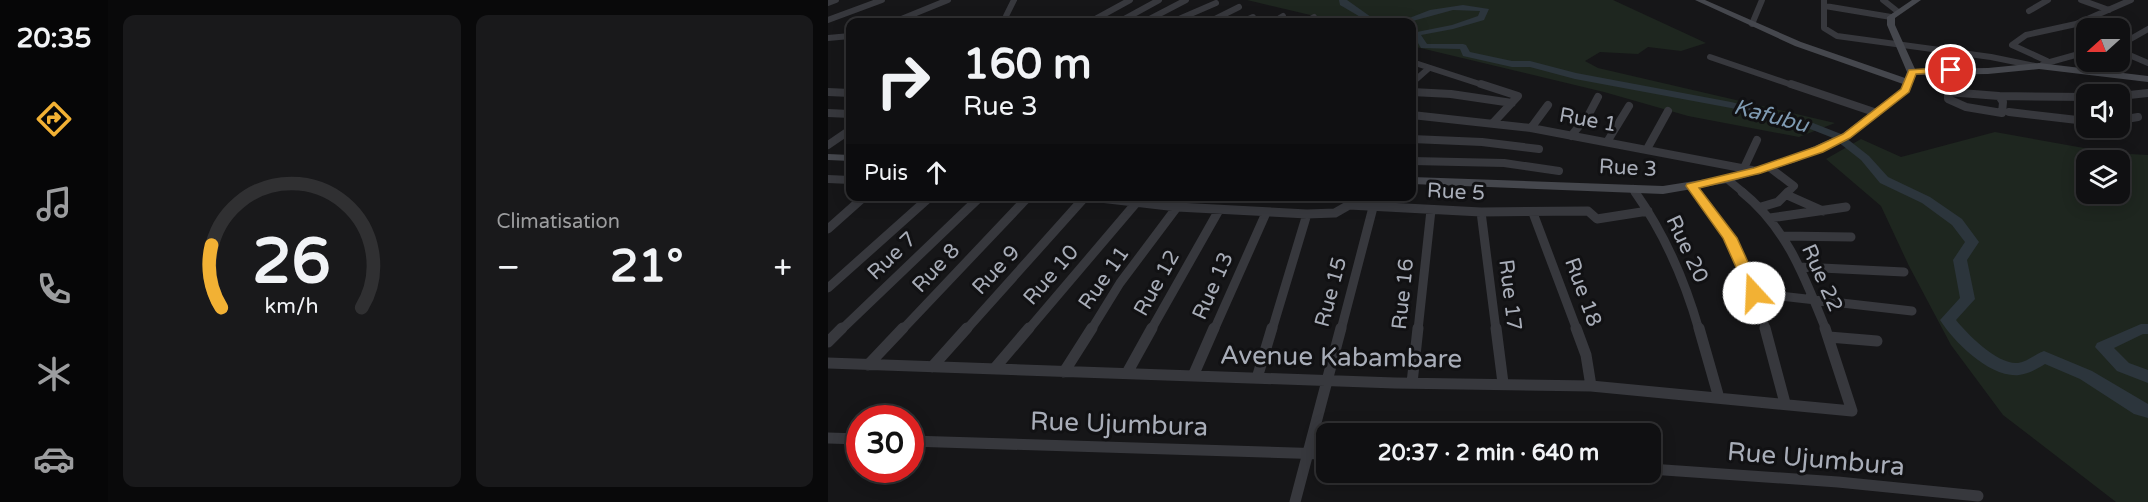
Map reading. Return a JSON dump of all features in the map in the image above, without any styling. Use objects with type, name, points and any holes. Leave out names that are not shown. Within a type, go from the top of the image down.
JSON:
[{"type":"street","points":[[828,3],[837,0]]},
{"type":"street","points":[[828,20],[882,0]]},
{"type":"street","points":[[904,18],[948,0]]},
{"type":"street","points":[[1007,18],[1014,0]]},
{"type":"street","points":[[1097,18],[1130,0]]},
{"type":"street","points":[[1126,18],[1159,0]]},
{"type":"street","points":[[1152,18],[1186,0]]},
{"type":"street","points":[[1698,0],[1820,52],[1909,83],[1912,72],[1900,45],[1894,14],[1883,0]]},
{"type":"street","points":[[1752,24],[1762,0]]},
{"type":"street","points":[[1917,0],[1894,14],[1825,3],[1822,13],[1824,28],[1829,32],[1858,40],[2148,79]]},
{"type":"street","points":[[2029,11],[2048,0]]},
{"type":"street","points":[[2081,0],[2109,10]]},
{"type":"street","points":[[2040,64],[2012,45],[2026,34],[2065,28],[2131,0]]},
{"type":"street","points":[[1181,18],[1216,3]]},
{"type":"street","points":[[1217,18],[1239,7]]},
{"type":"street","points":[[2130,41],[2148,29]]},
{"type":"street","points":[[828,38],[846,36]]},
{"type":"street","points":[[1912,72],[1989,71],[2040,64],[2076,55]]},
{"type":"street","points":[[2130,55],[2148,63]]},
{"type":"street","points":[[1710,57],[1877,113]]},
{"type":"street","points":[[1416,64],[1518,96],[1493,123]]},
{"type":"street","points":[[1416,79],[1429,68]]},
{"type":"street","name":"Rue 3","points":[[1416,181],[1663,190],[1692,186],[1763,169],[1841,139],[1905,90],[1909,83]]},
{"type":"street","points":[[828,92],[846,93]]},
{"type":"street","points":[[1416,92],[1451,94],[1512,103]]},
{"type":"street","points":[[2076,98],[1948,92],[1948,99],[1961,105],[2076,121]]},
{"type":"street","points":[[2130,95],[2148,93]]},
{"type":"street","points":[[1999,96],[2005,111]]},
{"type":"street","points":[[1571,136],[1589,114],[1598,97]]},
{"type":"street","points":[[1531,128],[1548,105]]},
{"type":"street","points":[[1607,142],[1629,106]]},
{"type":"street","points":[[1647,149],[1668,111]]},
{"type":"street","points":[[828,113],[846,114]]},
{"type":"street","name":"Rue 1","points":[[1416,115],[1531,128],[1744,168],[1763,169]]},
{"type":"street","points":[[2130,118],[2138,117]]},
{"type":"street","points":[[828,145],[846,133]]},
{"type":"street","points":[[828,135],[846,141]]},
{"type":"street","points":[[1416,139],[1482,142],[1539,149]]},
{"type":"street","points":[[1744,168],[1756,140]]},
{"type":"street","points":[[828,158],[846,158]]},
{"type":"street","points":[[1416,161],[1504,164],[1559,171]]},
{"type":"street","points":[[1761,207],[1774,204],[1787,195],[1794,186],[1763,169]]},
{"type":"street","name":"Rue 22","points":[[1727,179],[1761,207],[1783,236],[1801,267],[1829,337],[1852,411]]},
{"type":"street","points":[[830,181],[846,180]]},
{"type":"street","points":[[1692,186],[1730,238],[1754,293],[1785,404]]},
{"type":"street","name":"Rue 20","points":[[1633,189],[1648,211],[1689,295],[1719,398]]},
{"type":"street","points":[[1787,195],[1825,212]]},
{"type":"street","points":[[828,229],[859,201]]},
{"type":"street","points":[[828,288],[925,201]]},
{"type":"street","name":"Rue 7","points":[[828,342],[976,201]]},
{"type":"street","name":"Rue 8","points":[[868,365],[1024,201]]},
{"type":"street","name":"Rue 9","points":[[932,367],[1080,201]]},
{"type":"street","name":"Rue 5","points":[[1119,201],[1218,210],[1307,214],[1335,213],[1349,205],[1375,201],[1431,210],[1533,213],[1588,211],[1597,219],[1648,211]]},
{"type":"street","name":"Rue 15","points":[[1295,502],[1375,201]]},
{"type":"street","name":"Rue 10","points":[[994,369],[1136,203]]},
{"type":"street","name":"Rue 11","points":[[1064,372],[1120,283],[1177,207]]},
{"type":"street","points":[[1770,218],[1825,212],[1846,207]]},
{"type":"street","name":"Rue 12","points":[[1128,373],[1218,210]]},
{"type":"street","name":"Rue 16","points":[[1412,382],[1431,210]]},
{"type":"street","name":"Rue 17","points":[[1481,212],[1503,383]]},
{"type":"street","name":"Rue 13","points":[[1193,376],[1266,213]]},
{"type":"street","name":"Rue 18","points":[[1533,213],[1586,355],[1591,386]]},
{"type":"street","points":[[1257,378],[1307,214]]},
{"type":"street","points":[[1783,236],[1851,237]]},
{"type":"street","points":[[1801,267],[1904,272]]},
{"type":"street","points":[[1754,293],[1912,310]]},
{"type":"street","points":[[1829,337],[1877,341]]},
{"type":"street","name":"Avenue Kabambare","points":[[828,363],[1257,378],[1591,386],[1852,411]]},
{"type":"street","points":[[828,438],[846,439]]},
{"type":"street","name":"Rue Ujumbura","points":[[924,441],[1316,454]]},
{"type":"street","name":"Rue Ujumbura","points":[[1661,470],[1838,482],[1978,496]]},
{"type":"shaded area","points":[[1247,0],[1613,0],[1706,43],[1681,51],[1648,47],[1638,54],[1600,52],[1585,61],[1598,68],[1835,123],[1799,137],[1688,116],[1604,92],[1416,47],[1416,18],[1323,18]]},
{"type":"shaded area","points":[[1995,132],[2095,150],[2076,150],[2076,204],[2130,204],[2130,154],[2148,155],[2148,502],[2116,502],[2003,415],[1951,345],[1909,266],[1881,206],[1826,159],[1861,139],[1901,157]]},
{"type":"waterway","name":"Kafubu","points":[[1343,0],[1343,3],[1367,18]]},
{"type":"waterway","name":"Kafubu","points":[[1415,18],[1453,8],[1485,9],[1481,18],[1453,27],[1416,33]]},
{"type":"waterway","name":"Kafubu","points":[[1416,33],[1424,46],[1463,47],[1466,54],[1512,64],[1530,64],[1575,76],[1731,105],[1804,123],[1837,136],[1865,158],[1884,180],[1926,200],[1957,222],[1972,242],[1960,260],[1968,299],[1948,320],[1969,344],[1989,359],[2009,368],[2018,369],[2044,357],[2086,375],[2140,409],[2148,411]]},
{"type":"waterway","name":"Kafubu","points":[[2148,329],[2141,329],[2103,347],[2123,367],[2148,377]]},
{"type":"route","points":[[1754,293],[1743,263],[1730,238],[1715,214],[1692,186],[1757,171],[1819,150],[1858,128],[1905,90],[1912,72],[1951,70]]}]
